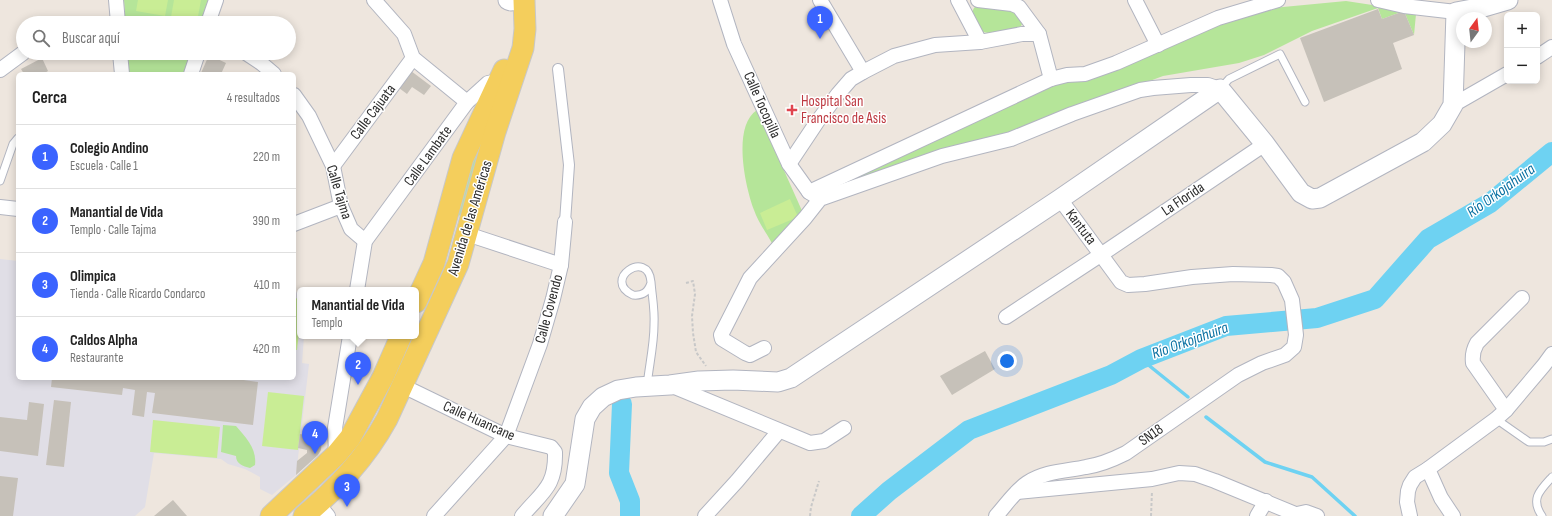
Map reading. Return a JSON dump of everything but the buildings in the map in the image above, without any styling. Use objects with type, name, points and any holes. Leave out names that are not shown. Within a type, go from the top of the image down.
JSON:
[{"type":"main road","name":"Avenida de las Américas","points":[[419,296],[434,263],[463,158],[523,48],[525,29],[513,0]]},
{"type":"main road","points":[[553,516],[575,484],[584,419],[592,407],[603,397],[618,390],[646,386],[670,385],[699,380],[778,382],[791,378],[1060,199],[1220,89],[1265,144],[1301,193],[1312,199],[1320,198],[1424,142],[1442,124],[1454,105],[1456,12],[1484,7],[1508,0]]},
{"type":"main road","name":"Avenida de las Américas","points":[[317,512],[350,474],[371,446],[387,419],[458,264],[495,132],[505,83]]},
{"type":"main road","points":[[444,228],[466,234]]},
{"type":"main road","points":[[271,516],[336,455],[353,433],[384,377],[400,339]]},
{"type":"main road","points":[[384,377],[403,386]]},
{"type":"main road","points":[[302,488],[317,512]]},
{"type":"street","points":[[116,0],[117,16]]},
{"type":"street","points":[[210,16],[216,0]]},
{"type":"street","points":[[374,0],[404,34],[413,58],[467,102]]},
{"type":"street","name":"Calle Tocopilla","points":[[720,0],[734,44],[789,164],[815,196]]},
{"type":"street","points":[[820,0],[863,72]]},
{"type":"street","points":[[958,0],[980,42]]},
{"type":"street","points":[[978,0],[1012,4],[1019,7],[1039,34],[1051,79]]},
{"type":"street","points":[[1135,0],[1158,45]]},
{"type":"street","points":[[1218,18],[1241,0]]},
{"type":"street","points":[[764,348],[750,355],[722,339],[721,334],[750,278],[805,218],[815,196],[1051,79],[1067,75],[1085,74],[1158,45],[1218,18],[1278,0]]},
{"type":"street","points":[[1378,0],[1412,7],[1456,12]]},
{"type":"street","points":[[789,164],[838,94],[851,79],[863,72],[894,56],[935,45],[980,42],[1022,34],[1039,34]]},
{"type":"street","points":[[1540,55],[1552,47]]},
{"type":"street","points":[[0,70],[16,58]]},
{"type":"street","name":"Calle Cajuata","points":[[332,166],[413,58]]},
{"type":"street","points":[[121,60],[122,72]]},
{"type":"street","points":[[192,72],[196,60]]},
{"type":"street","points":[[258,60],[272,72]]},
{"type":"street","name":"Calle Covendo","points":[[434,516],[506,436],[540,344],[561,265],[565,222],[568,165],[558,69]]},
{"type":"street","points":[[1454,105],[1504,76]]},
{"type":"street","name":"Calle Lambate","points":[[365,241],[467,102],[488,83],[505,83]]},
{"type":"street","points":[[815,196],[942,156],[1011,139],[1072,114],[1140,90],[1191,85],[1208,85],[1220,89]]},
{"type":"street","name":"Calle Tajma","points":[[296,98],[309,116],[332,166],[341,206],[351,229],[365,241]]},
{"type":"street","name":"La Florida","points":[[1006,317],[1265,144]]},
{"type":"street","name":"Kantuta","points":[[1060,199],[1102,254],[1116,276],[1121,282],[1128,285],[1146,284],[1192,277],[1233,274],[1278,276],[1284,282],[1292,300],[1296,336]]},
{"type":"street","points":[[296,223],[341,206]]},
{"type":"street","points":[[0,207],[16,209]]},
{"type":"street","points":[[466,234],[561,265]]},
{"type":"street","points":[[357,287],[365,241]]},
{"type":"street","points":[[1501,414],[1473,363],[1472,355],[1477,343],[1522,298]]},
{"type":"street","name":"SN18","points":[[996,516],[1027,483],[1042,475],[1088,467],[1113,460],[1126,453],[1238,375],[1262,363],[1285,355],[1294,346],[1296,336]]},
{"type":"street","points":[[336,455],[335,428],[350,339]]},
{"type":"street","points":[[1410,516],[1407,502],[1410,485],[1415,476],[1428,469],[1501,414],[1552,354]]},
{"type":"street","points":[[670,385],[810,443],[824,441],[844,428]]},
{"type":"street","name":"Calle Huancane","points":[[403,386],[506,436],[546,444],[556,452],[553,477],[549,487],[522,516]]},
{"type":"street","points":[[705,516],[779,431]]},
{"type":"street","points":[[1428,469],[1441,498],[1453,516]]},
{"type":"street","points":[[1017,492],[1152,478],[1179,473],[1195,474],[1299,515],[1306,512],[1317,516]]},
{"type":"street","points":[[1257,516],[1266,501]]},
{"type":"lane","points":[[1220,89],[1228,79],[1280,54],[1304,102]]},
{"type":"lane","points":[[0,180],[13,144],[16,140]]},
{"type":"lane","points":[[646,386],[654,326],[654,296],[651,278],[647,270],[634,267],[626,271],[622,280],[624,289],[633,295],[647,292],[651,283]]},
{"type":"lane","points":[[1501,414],[1529,442],[1544,442],[1552,439]]},
{"type":"lane","points":[[1542,516],[1538,510],[1536,499],[1539,492],[1552,477]]},
{"type":"path","points":[[686,283],[693,281],[695,294],[692,316],[692,333],[696,352],[707,368]]},
{"type":"path","points":[[1151,516],[1152,478]]},
{"type":"path","points":[[810,516],[810,507],[819,481]]},
{"type":"shaded area","points":[[0,259],[16,261],[16,380],[296,380],[297,292],[297,339],[304,339],[302,363],[309,364],[296,475],[272,495],[260,489],[260,477],[245,469],[228,464],[221,459],[154,453],[145,507],[135,516],[0,516]]},
{"type":"green space","points":[[124,0],[209,0],[204,16],[125,16]]},
{"type":"green space","points":[[138,0],[168,0],[165,16],[136,11]]},
{"type":"green space","points":[[174,0],[201,0],[198,16],[171,16]]},
{"type":"green space","points":[[1346,1],[1405,10],[1416,14],[1414,35],[1404,11],[1382,19],[1378,8],[1312,31],[1264,55],[1239,63],[1163,76],[1019,130],[952,147],[830,189],[982,115],[1064,81],[1251,10]]},
{"type":"green space","points":[[976,6],[1014,11],[1023,22],[1020,28],[988,33],[983,32],[972,12]]},
{"type":"green space","points":[[126,60],[189,60],[185,72],[127,72]]},
{"type":"green space","points":[[757,110],[803,213],[773,245],[756,214],[744,172],[743,142],[745,129],[749,118]]},
{"type":"green space","points":[[481,131],[486,131],[462,216],[460,216],[458,214]]},
{"type":"green space","points":[[790,199],[798,217],[767,230],[760,213]]},
{"type":"green space","points":[[296,298],[297,339],[298,339],[297,350]]},
{"type":"green space","points":[[268,392],[304,396],[298,450],[262,446]]},
{"type":"green space","points":[[153,420],[220,427],[217,458],[150,452]]},
{"type":"green space","points":[[223,425],[236,426],[253,448],[255,465],[250,468],[240,464],[236,459],[236,456],[221,452]]},
{"type":"waterway","name":"Río Orkojahuira","points":[[861,516],[889,491],[969,430],[1111,375],[1141,359],[1226,326],[1317,318],[1375,299],[1428,239],[1490,203],[1552,152]]},
{"type":"waterway","points":[[1141,359],[1188,397]]},
{"type":"waterway","points":[[622,404],[619,473],[630,501],[630,516]]},
{"type":"waterway","points":[[1206,417],[1265,462],[1312,477],[1355,516]]},
{"type":"place","name":"Colegio Andino","points":[[820,39]]},
{"type":"place","name":"Hospital San Francisco de Asis","points":[[792,110]]},
{"type":"place","name":"Manantial de Vida","points":[[358,385]]},
{"type":"place","name":"Caldos Alpha","points":[[315,454]]},
{"type":"place","name":"Olimpica","points":[[347,507]]}]
